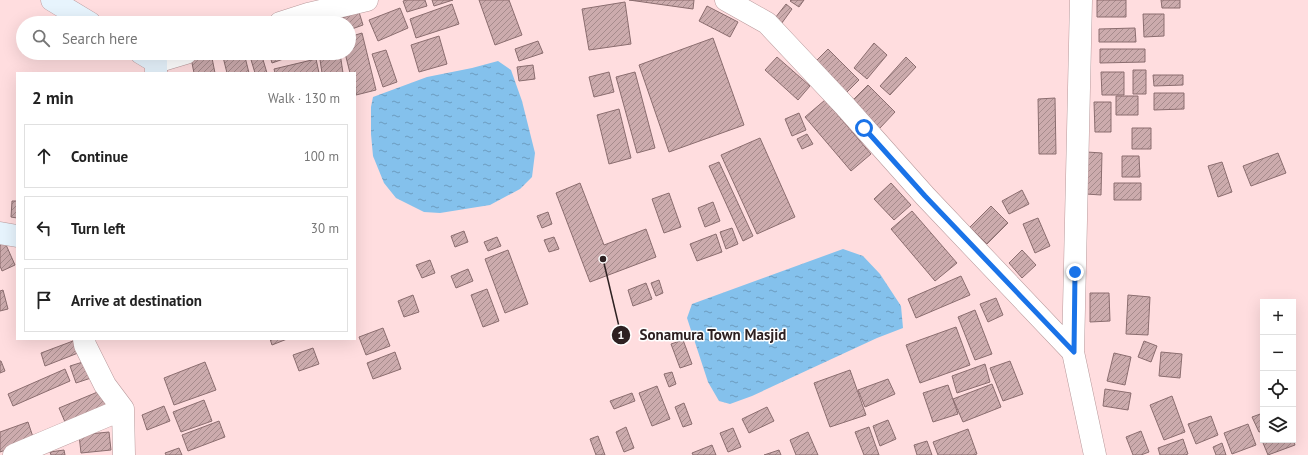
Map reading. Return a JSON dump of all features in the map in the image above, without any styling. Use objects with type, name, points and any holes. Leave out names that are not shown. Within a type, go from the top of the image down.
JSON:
[{"type":"street","points":[[52,0],[78,16]]},
{"type":"street","points":[[291,16],[306,7],[366,0]]},
{"type":"street","points":[[726,0],[767,23],[844,105],[925,196],[1074,352]]},
{"type":"street","points":[[1081,0],[1074,352],[1095,455]]},
{"type":"street","points":[[151,63],[162,60]]},
{"type":"street","points":[[0,233],[16,236]]},
{"type":"street","points":[[84,340],[85,345],[105,385],[123,409],[124,455]]},
{"type":"street","points":[[14,455],[123,409]]},
{"type":"water","points":[[498,61],[511,70],[522,101],[535,153],[532,177],[520,189],[490,205],[440,213],[424,212],[396,198],[384,183],[373,156],[371,107],[373,97],[427,77]]},
{"type":"water","points":[[843,249],[863,256],[880,274],[901,306],[903,328],[877,338],[752,396],[730,404],[719,401],[708,382],[687,318],[692,304]]},
{"type":"building","points":[[425,0],[427,6],[407,12],[403,1]]},
{"type":"building","points":[[432,0],[453,0],[434,6]]},
{"type":"building","points":[[479,0],[509,0],[522,35],[495,45]]},
{"type":"building","points":[[629,0],[694,0],[693,9]]},
{"type":"building","points":[[804,0],[799,7],[790,1]]},
{"type":"building","points":[[1097,0],[1126,0],[1126,17],[1097,17]]},
{"type":"building","points":[[1161,0],[1180,0],[1180,8],[1162,8]]},
{"type":"building","points":[[625,2],[631,44],[589,50],[582,9]]},
{"type":"building","points":[[452,4],[459,24],[416,38],[410,19]]},
{"type":"building","points":[[786,4],[792,9],[779,27],[772,22]]},
{"type":"building","points":[[707,6],[738,22],[730,37],[699,21]]},
{"type":"building","points":[[400,8],[408,28],[378,41],[369,20]]},
{"type":"building","points":[[359,12],[363,25],[356,28],[356,16],[348,16]]},
{"type":"building","points":[[1143,14],[1164,14],[1164,36],[1144,37]]},
{"type":"building","points":[[1135,28],[1136,42],[1099,42],[1099,29]]},
{"type":"building","points":[[362,33],[376,90],[356,95],[356,72],[350,72],[347,60],[356,60],[356,35]]},
{"type":"building","points":[[439,36],[447,64],[419,72],[411,45]]},
{"type":"building","points":[[713,38],[744,125],[669,152],[639,65]]},
{"type":"building","points":[[538,41],[543,53],[519,61],[515,49]]},
{"type":"building","points":[[874,43],[887,55],[867,79],[854,68]]},
{"type":"building","points":[[828,49],[859,80],[846,93],[815,62]]},
{"type":"building","points":[[1100,49],[1145,49],[1145,62],[1100,63]]},
{"type":"building","points":[[386,50],[397,82],[383,87],[372,54]]},
{"type":"building","points":[[777,57],[810,86],[798,100],[765,70]]},
{"type":"building","points":[[906,57],[916,67],[890,95],[880,86]]},
{"type":"building","points":[[191,60],[212,60],[215,72],[194,72]]},
{"type":"building","points":[[224,60],[246,60],[249,72],[227,72]]},
{"type":"building","points":[[251,60],[263,60],[267,72],[255,72]]},
{"type":"building","points":[[271,60],[281,60],[272,63]]},
{"type":"building","points":[[316,60],[319,72],[275,72],[274,69]]},
{"type":"building","points":[[320,60],[341,60],[343,72],[322,72]]},
{"type":"building","points":[[533,65],[535,79],[519,81],[517,67]]},
{"type":"building","points":[[1133,70],[1146,70],[1146,94],[1133,94]]},
{"type":"building","points":[[609,72],[614,92],[594,97],[589,77]]},
{"type":"building","points":[[635,72],[655,148],[637,153],[616,77]]},
{"type":"building","points":[[1101,72],[1124,72],[1124,95],[1102,95]]},
{"type":"building","points":[[1153,75],[1183,75],[1183,85],[1154,86]]},
{"type":"building","points":[[868,85],[895,112],[879,129],[851,102]]},
{"type":"building","points":[[1154,93],[1184,93],[1184,109],[1154,110]]},
{"type":"building","points":[[1116,96],[1138,96],[1138,115],[1116,115]]},
{"type":"building","points":[[1055,98],[1056,154],[1039,154],[1038,99]]},
{"type":"building","points":[[825,100],[871,154],[851,171],[805,117]]},
{"type":"building","points":[[1094,102],[1111,102],[1111,132],[1095,132]]},
{"type":"building","points":[[619,109],[631,158],[609,164],[597,115]]},
{"type":"building","points":[[799,113],[806,130],[792,136],[785,119]]},
{"type":"building","points":[[1132,128],[1151,128],[1151,149],[1132,149]]},
{"type":"building","points":[[807,134],[813,144],[802,149],[797,139]]},
{"type":"building","points":[[760,138],[795,217],[757,234],[721,155]]},
{"type":"building","points":[[1087,152],[1102,153],[1101,195],[1086,194]]},
{"type":"building","points":[[1278,153],[1286,173],[1251,186],[1243,166]]},
{"type":"building","points":[[1122,156],[1139,156],[1140,177],[1122,177]]},
{"type":"building","points":[[719,162],[753,236],[743,241],[709,166]]},
{"type":"building","points":[[1222,162],[1232,192],[1218,197],[1208,166]]},
{"type":"building","points":[[580,183],[604,245],[646,229],[656,257],[590,282],[556,193]]},
{"type":"building","points":[[891,183],[911,205],[894,220],[874,199]]},
{"type":"building","points":[[1114,183],[1141,183],[1141,200],[1114,200]]},
{"type":"building","points":[[1022,190],[1029,204],[1009,214],[1002,201]]},
{"type":"building","points":[[669,193],[681,227],[664,233],[652,199]]},
{"type":"building","points":[[12,201],[16,201],[16,218],[11,217]]},
{"type":"building","points":[[713,202],[720,221],[705,227],[698,208]]},
{"type":"building","points":[[991,206],[1008,223],[987,244],[970,227]]},
{"type":"building","points":[[912,211],[957,263],[935,281],[891,229]]},
{"type":"building","points":[[548,212],[552,224],[542,228],[537,216]]},
{"type":"building","points":[[1038,218],[1050,246],[1035,253],[1023,224]]},
{"type":"building","points":[[732,228],[738,244],[726,249],[720,232]]},
{"type":"building","points":[[464,231],[468,242],[455,247],[451,236]]},
{"type":"building","points":[[716,234],[722,252],[697,261],[690,244]]},
{"type":"building","points":[[497,237],[501,246],[488,251],[484,242]]},
{"type":"building","points":[[554,237],[559,249],[549,252],[544,240]]},
{"type":"building","points":[[3,238],[15,265],[2,271],[0,266],[0,239]]},
{"type":"building","points":[[508,250],[528,304],[505,313],[485,259]]},
{"type":"building","points":[[1022,250],[1036,265],[1022,278],[1009,263]]},
{"type":"building","points":[[430,260],[435,273],[422,278],[416,265]]},
{"type":"building","points":[[468,269],[473,281],[456,288],[451,276]]},
{"type":"building","points":[[961,276],[970,295],[916,318],[908,299]]},
{"type":"building","points":[[659,280],[663,293],[656,296],[651,283]]},
{"type":"building","points":[[646,283],[652,299],[633,306],[628,290]]},
{"type":"building","points":[[487,289],[499,321],[483,327],[471,295]]},
{"type":"building","points":[[3,290],[8,309],[0,311],[0,291]]},
{"type":"building","points":[[1090,293],[1109,293],[1110,321],[1090,322]]},
{"type":"building","points":[[413,295],[419,312],[404,317],[398,301]]},
{"type":"building","points":[[1128,295],[1150,297],[1148,335],[1126,334]]},
{"type":"building","points":[[996,298],[1003,315],[988,322],[980,304]]},
{"type":"building","points":[[975,310],[992,354],[975,360],[958,317]]},
{"type":"building","points":[[956,327],[970,365],[920,383],[906,345]]},
{"type":"building","points":[[383,328],[390,346],[366,355],[359,337]]},
{"type":"building","points":[[270,340],[284,340],[272,345]]},
{"type":"building","points":[[683,340],[692,364],[680,368],[671,344]]},
{"type":"building","points":[[73,341],[78,353],[45,366],[41,353]]},
{"type":"building","points":[[1144,341],[1157,346],[1151,362],[1138,357]]},
{"type":"building","points":[[313,348],[319,364],[299,371],[293,355]]},
{"type":"building","points":[[395,352],[401,369],[373,379],[367,363]]},
{"type":"building","points":[[1161,352],[1182,354],[1180,378],[1159,376]]},
{"type":"building","points":[[1114,353],[1131,357],[1125,385],[1107,381]]},
{"type":"building","points":[[0,361],[5,371],[0,373]]},
{"type":"building","points":[[86,361],[91,378],[76,383],[70,366]]},
{"type":"building","points":[[1010,361],[1023,394],[1003,401],[990,368]]},
{"type":"building","points":[[205,362],[216,390],[174,405],[164,378]]},
{"type":"building","points":[[985,364],[990,382],[957,393],[952,376]]},
{"type":"building","points":[[65,369],[70,381],[13,406],[8,394]]},
{"type":"building","points":[[850,370],[866,415],[830,427],[814,383]]},
{"type":"building","points":[[672,372],[676,384],[669,387],[664,374]]},
{"type":"building","points":[[888,379],[895,394],[865,407],[858,390]]},
{"type":"building","points":[[992,384],[1001,407],[963,422],[953,399]]},
{"type":"building","points":[[948,385],[958,414],[933,422],[923,393]]},
{"type":"building","points":[[657,386],[670,419],[652,426],[639,393]]},
{"type":"building","points":[[1105,389],[1131,393],[1128,410],[1103,406]]},
{"type":"building","points":[[100,391],[109,412],[68,429],[59,408]]},
{"type":"building","points":[[632,393],[635,401],[614,409],[610,401]]},
{"type":"building","points":[[1172,396],[1185,432],[1164,440],[1150,405]]},
{"type":"building","points":[[204,400],[212,421],[181,432],[173,412]]},
{"type":"building","points":[[684,403],[692,424],[683,427],[675,407]]},
{"type":"building","points":[[164,406],[170,421],[147,430],[142,415]]},
{"type":"building","points":[[767,407],[774,421],[749,433],[742,419]]},
{"type":"building","points":[[1260,414],[1260,432],[1259,432],[1252,417]]},
{"type":"building","points":[[1211,416],[1218,435],[1196,444],[1188,424]]},
{"type":"building","points":[[888,420],[896,439],[880,446],[873,426]]},
{"type":"building","points":[[219,421],[225,437],[188,451],[182,435]]},
{"type":"building","points":[[28,422],[34,440],[0,452],[0,432]]},
{"type":"building","points":[[1248,424],[1256,445],[1232,454],[1224,433]]},
{"type":"building","points":[[626,427],[634,448],[624,452],[616,432]]},
{"type":"building","points":[[869,427],[879,455],[864,455],[855,432]]},
{"type":"building","points":[[733,428],[741,447],[728,452],[720,433]]},
{"type":"building","points":[[968,429],[977,454],[938,455],[933,442]]},
{"type":"building","points":[[1141,431],[1149,452],[1141,455],[1133,455],[1126,437]]},
{"type":"building","points":[[109,432],[111,450],[81,453],[79,435]]},
{"type":"building","points":[[808,432],[818,455],[796,455],[790,440]]},
{"type":"building","points":[[598,436],[605,455],[596,455],[590,439]]},
{"type":"building","points":[[1183,439],[1188,454],[1160,455],[1158,448]]},
{"type":"building","points":[[927,441],[932,455],[917,455],[914,445]]},
{"type":"building","points":[[1222,443],[1226,455],[1216,455],[1213,447]]},
{"type":"building","points":[[1263,443],[1294,443],[1295,445],[1268,455]]},
{"type":"building","points":[[712,445],[716,455],[693,455],[692,453]]},
{"type":"building","points":[[179,448],[182,455],[166,455],[165,453]]},
{"type":"building","points":[[64,450],[65,455],[51,455],[50,452]]},
{"type":"building","points":[[779,450],[781,455],[764,455]]},
{"type":"place","name":"Sonamura Town Masjid","points":[[603,259]]},
{"type":"route","points":[[864,128],[925,196],[1074,352],[1075,272]]}]
